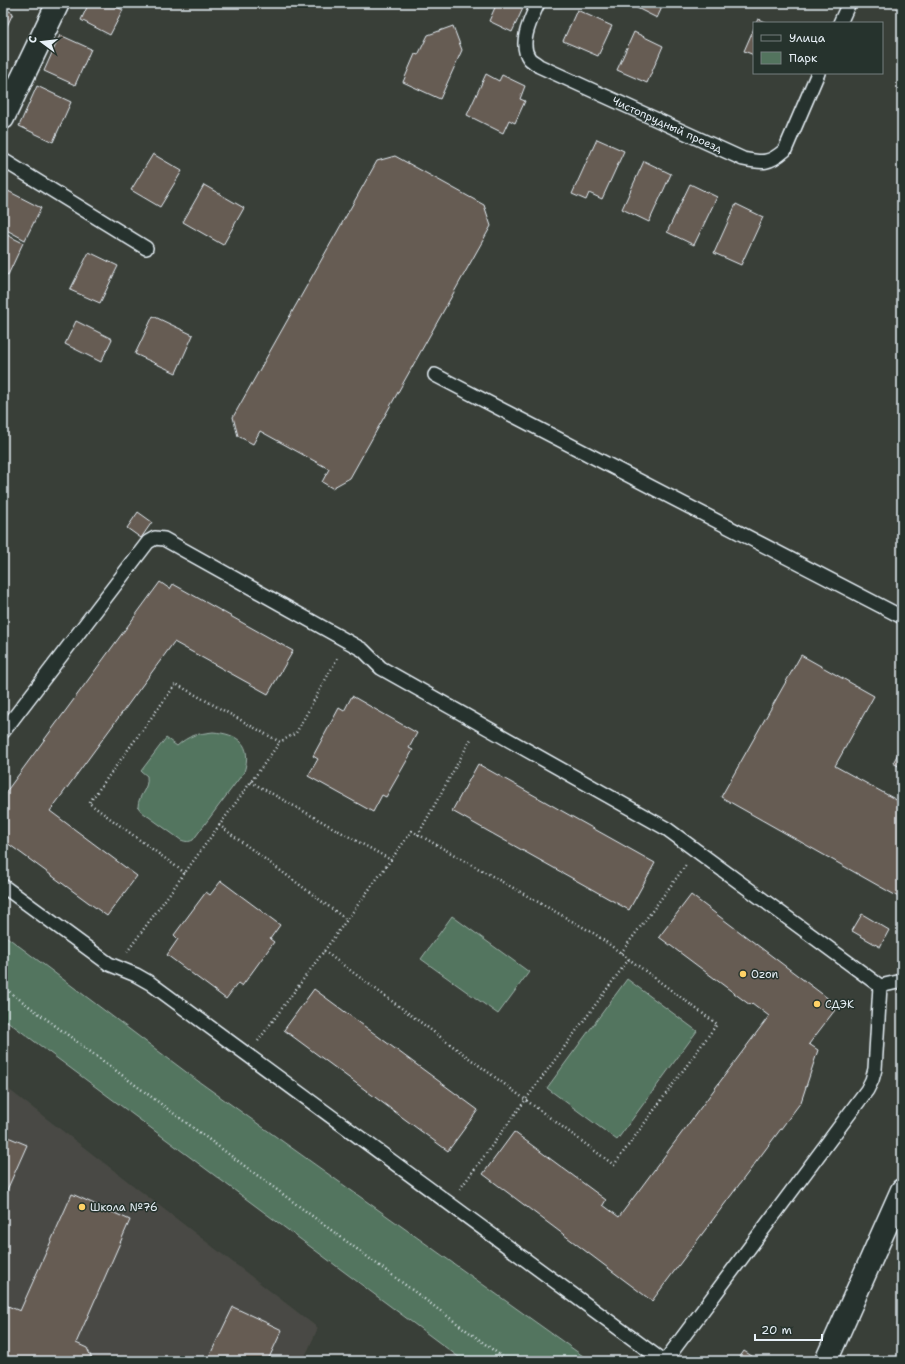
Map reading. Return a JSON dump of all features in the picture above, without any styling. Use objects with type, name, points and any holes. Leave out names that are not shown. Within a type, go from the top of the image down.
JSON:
[{"type":"street","points":[[3,118],[58,3]]},
{"type":"street","points":[[826,1361],[902,1190]]},
{"type":"street","points":[[840,1361],[902,1217]]},
{"type":"lane","name":"Чистопрудный проезд","points":[[538,3],[527,28],[525,44],[528,57],[538,66],[743,159],[760,163],[775,159],[785,150],[818,74]]},
{"type":"lane","points":[[840,22],[849,3]]},
{"type":"lane","points":[[3,160],[146,248]]},
{"type":"lane","points":[[435,375],[902,617]]},
{"type":"lane","points":[[3,732],[148,542],[155,538],[164,539],[364,650],[381,668],[667,828],[880,986],[902,981]]},
{"type":"lane","points":[[3,886],[103,960],[144,978],[664,1361],[867,1090],[875,1069],[880,986]]},
{"type":"path","points":[[116,967],[280,742],[296,733],[347,641]]},
{"type":"path","points":[[185,873],[89,803],[94,796],[176,684],[280,742]]},
{"type":"path","points":[[418,835],[480,724]]},
{"type":"path","points":[[251,782],[391,860]]},
{"type":"path","points":[[219,825],[347,920]]},
{"type":"path","points":[[248,1054],[412,831],[595,934],[717,1024],[614,1164],[324,951]]},
{"type":"path","points":[[621,953],[697,850]]},
{"type":"path","points":[[449,1203],[629,959]]},
{"type":"path","points":[[3,987],[508,1361]]},
{"type":"shaded area","name":"Школа №76","points":[[3,1085],[318,1328],[303,1361],[3,1361]]},
{"type":"green space","points":[[213,732],[230,735],[241,742],[245,748],[246,754],[244,772],[193,840],[184,841],[142,812],[138,807],[138,803],[147,781],[147,776],[141,771],[166,738],[177,746],[185,739],[202,733]]},
{"type":"green space","points":[[452,916],[529,972],[498,1014],[421,959]]},
{"type":"green space","points":[[3,934],[198,1081],[590,1361],[464,1361],[3,1018]]},
{"type":"green space","points":[[627,979],[697,1031],[617,1140],[547,1088]]},
{"type":"building","points":[[89,3],[108,3],[123,10],[110,35],[81,20]]},
{"type":"building","points":[[471,3],[482,3],[480,7]]},
{"type":"building","points":[[497,3],[525,4],[512,32],[489,21]]},
{"type":"building","points":[[627,3],[664,3],[657,18]]},
{"type":"building","points":[[3,8],[13,13],[3,35]]},
{"type":"building","points":[[577,10],[612,26],[598,56],[563,41]]},
{"type":"building","points":[[758,19],[765,22],[756,22]]},
{"type":"building","points":[[453,26],[462,50],[440,99],[403,82],[415,54],[418,55],[428,35]]},
{"type":"building","points":[[753,30],[753,55],[744,51]]},
{"type":"building","points":[[634,32],[663,46],[647,83],[617,70]]},
{"type":"building","points":[[60,35],[91,49],[75,85],[44,71]]},
{"type":"building","points":[[486,74],[499,81],[502,75],[525,86],[520,99],[525,101],[515,123],[509,120],[503,133],[467,115]]},
{"type":"building","points":[[37,86],[71,102],[53,142],[19,126]]},
{"type":"building","points":[[597,139],[624,151],[602,199],[589,193],[586,200],[572,194]]},
{"type":"building","points":[[153,154],[182,171],[160,207],[131,190]]},
{"type":"building","points":[[395,156],[484,205],[491,226],[350,478],[332,488],[322,482],[329,469],[260,431],[253,444],[238,436],[233,417],[377,161]]},
{"type":"building","points":[[644,161],[671,174],[649,222],[622,209]]},
{"type":"building","points":[[690,184],[717,197],[694,245],[667,232]]},
{"type":"building","points":[[204,185],[244,208],[223,245],[183,222]]},
{"type":"building","points":[[8,191],[41,208],[25,240],[3,228],[3,201]]},
{"type":"building","points":[[736,204],[763,217],[741,265],[714,253]]},
{"type":"building","points":[[3,233],[23,243],[8,275],[3,272]]},
{"type":"building","points":[[89,252],[118,266],[100,303],[70,290]]},
{"type":"building","points":[[153,316],[193,335],[176,373],[135,354]]},
{"type":"building","points":[[76,321],[112,339],[101,362],[65,344]]},
{"type":"building","points":[[138,512],[152,522],[141,538],[127,528]]},
{"type":"building","points":[[160,582],[170,589],[173,584],[293,651],[268,694],[174,642],[50,811],[137,876],[107,916],[3,840],[3,796]]},
{"type":"building","points":[[801,655],[874,696],[835,766],[902,803],[902,899],[721,797]]},
{"type":"building","points":[[352,696],[417,733],[409,748],[413,750],[386,797],[382,795],[373,812],[308,776],[318,759],[313,756],[339,708],[344,711]]},
{"type":"building","points":[[902,746],[902,768],[893,763]]},
{"type":"building","points":[[478,764],[655,863],[629,910],[452,811]]},
{"type":"building","points":[[221,881],[280,925],[270,939],[274,942],[242,986],[238,983],[226,999],[167,955],[178,939],[174,935],[206,892],[210,895]]},
{"type":"building","points":[[691,895],[838,1006],[809,1044],[818,1050],[801,1102],[652,1301],[483,1174],[514,1132],[606,1200],[603,1205],[619,1217],[769,1016],[752,1003],[750,1005],[659,937]]},
{"type":"building","points":[[862,914],[889,930],[880,947],[852,931]]},
{"type":"building","points":[[314,989],[478,1110],[448,1151],[284,1030]]},
{"type":"building","points":[[3,1135],[27,1145],[3,1199]]},
{"type":"building","points":[[72,1194],[130,1220],[76,1343],[87,1348],[93,1361],[3,1361],[3,1304],[20,1311]]},
{"type":"building","points":[[233,1307],[282,1330],[268,1360],[269,1361],[207,1361]]},
{"type":"building","points":[[744,1351],[758,1360],[758,1361],[737,1361]]},
{"type":"place","name":"Ozon","points":[[743,974]]},
{"type":"place","name":"СДЭК","points":[[817,1004]]},
{"type":"place","name":"Школа №76","points":[[82,1207]]}]
